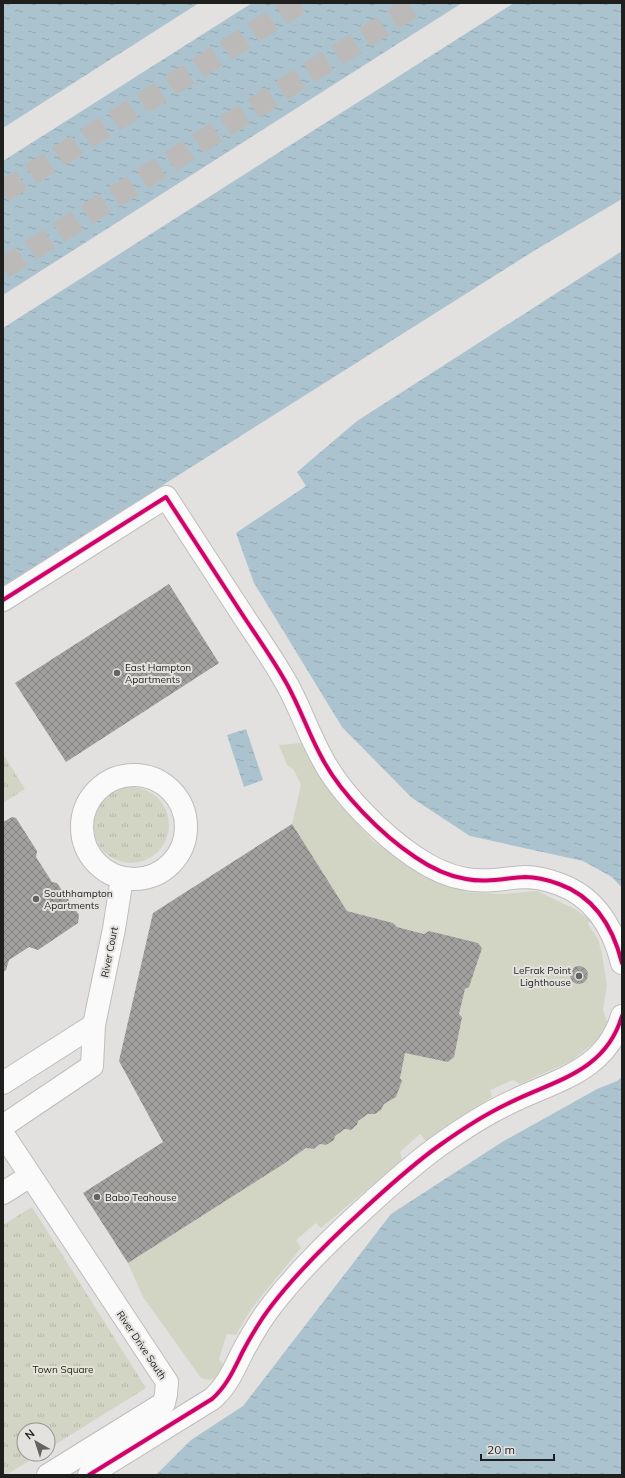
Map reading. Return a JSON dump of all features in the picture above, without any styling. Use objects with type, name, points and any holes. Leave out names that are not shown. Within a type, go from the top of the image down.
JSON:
[{"type":"street","points":[[3,600],[166,496],[285,680],[322,760],[364,813],[396,844],[431,867],[448,875],[468,880],[489,881],[527,877],[545,879],[577,892],[591,903],[610,928],[622,962]]},
{"type":"street","points":[[133,774],[149,776],[166,784],[178,797],[186,813],[187,831],[183,848],[172,863],[158,874],[140,879],[122,878],[107,872],[94,861],[85,846],[82,830],[83,813],[90,798],[102,786],[116,777],[133,774]]},
{"type":"street","name":"River Court","points":[[3,1126],[92,1066],[94,1025],[114,929],[122,878]]},
{"type":"street","points":[[89,1475],[212,1399],[220,1392],[228,1381],[259,1323],[287,1286],[319,1250],[399,1177],[440,1145],[489,1113],[522,1096],[568,1078],[594,1061],[613,1039],[619,1027],[622,1016]]},
{"type":"street","points":[[3,1083],[94,1025]]},
{"type":"street","name":"River Drive South","points":[[3,1134],[167,1382],[164,1403],[48,1475]]},
{"type":"street","points":[[3,1193],[30,1176]]},
{"type":"green space","points":[[301,743],[337,802],[372,840],[421,873],[467,892],[501,894],[537,891],[575,909],[590,920],[588,924],[598,939],[602,954],[607,985],[603,1010],[608,1025],[595,1042],[573,1060],[520,1084],[513,1080],[490,1090],[492,1097],[426,1141],[420,1134],[400,1152],[402,1160],[321,1228],[316,1223],[296,1240],[301,1248],[251,1309],[236,1335],[227,1334],[219,1359],[223,1364],[218,1375],[210,1380],[201,1378],[143,1297],[128,1263],[282,1165],[306,1148],[314,1149],[320,1144],[326,1145],[334,1140],[335,1136],[345,1129],[351,1130],[357,1126],[358,1121],[368,1114],[375,1114],[381,1110],[384,1104],[396,1097],[402,1081],[400,1078],[405,1053],[462,1017],[459,1014],[465,989],[469,986],[430,931],[424,934],[397,927],[393,923],[347,911],[305,847],[292,824],[301,785],[294,770],[287,765],[279,745]]},
{"type":"green space","points":[[3,754],[25,789],[3,803]]},
{"type":"green space","points":[[124,787],[138,787],[152,793],[163,804],[169,818],[169,832],[166,840],[158,852],[152,857],[138,863],[124,863],[110,857],[99,846],[93,832],[93,818],[99,804],[110,793]]},
{"type":"green space","name":"Town Square","points":[[32,1207],[146,1388],[56,1444],[56,1422],[16,1422],[16,1462],[27,1462],[6,1475],[3,1475],[3,1225]]},
{"type":"water","points":[[3,3],[622,3],[622,199],[537,249],[3,586]]},
{"type":"water","points":[[622,251],[622,888],[612,877],[583,861],[470,836],[412,798],[342,727],[254,583],[236,533],[306,486],[297,472],[357,421]]},
{"type":"water","points":[[246,729],[263,780],[244,787],[227,735]]},
{"type":"water","points":[[622,1077],[622,1475],[156,1475],[191,1440],[243,1406],[391,1214],[502,1142],[597,1089],[617,1081]]},
{"type":"pier","points":[[199,3],[252,3],[3,161],[3,128]]},
{"type":"pier","points":[[462,3],[514,3],[3,328],[3,295]]},
{"type":"building","name":"East Hampton Apartments","points":[[169,584],[219,663],[66,762],[15,683]]},
{"type":"building","name":"Southhampton Apartments","points":[[12,817],[16,818],[37,851],[36,857],[52,882],[57,883],[79,915],[78,923],[38,950],[29,947],[9,960],[6,970],[3,972],[3,822]]},
{"type":"building","points":[[292,824],[347,911],[393,923],[397,927],[424,934],[429,931],[478,943],[482,948],[469,987],[465,989],[459,1014],[462,1017],[454,1057],[448,1062],[405,1053],[400,1078],[402,1081],[396,1097],[384,1104],[381,1110],[375,1114],[368,1114],[358,1121],[357,1125],[351,1130],[345,1129],[335,1136],[334,1140],[326,1145],[320,1144],[314,1149],[306,1148],[282,1165],[128,1263],[83,1193],[163,1142],[119,1061],[153,913]]},
{"type":"building","name":"LeFrak Point Lighthouse","points":[[575,966],[583,966],[588,971],[586,982],[583,984],[575,984],[570,979],[570,971]]},
{"type":"tunnel","points":[[3,192],[300,3]]},
{"type":"tunnel","points":[[3,268],[419,3]]},
{"type":"cycle path","points":[[3,600],[166,497],[279,671],[330,771],[339,785],[363,812],[402,848],[427,865],[446,874],[459,878],[481,881],[525,877],[542,879],[551,881],[572,890],[583,897],[601,915],[613,937],[622,963]]},
{"type":"cycle path","points":[[89,1475],[212,1399],[226,1383],[256,1328],[282,1292],[328,1243],[401,1176],[420,1160],[464,1128],[507,1104],[560,1081],[591,1063],[614,1035],[622,1016]]},
{"type":"place","name":"East Hampton Apartments","points":[[117,673]]},
{"type":"place","name":"Southhampton Apartments","points":[[36,899]]},
{"type":"place","name":"LeFrak Point Lighthouse","points":[[579,976]]},
{"type":"place","name":"Babo Teahouse","points":[[97,1197]]}]
